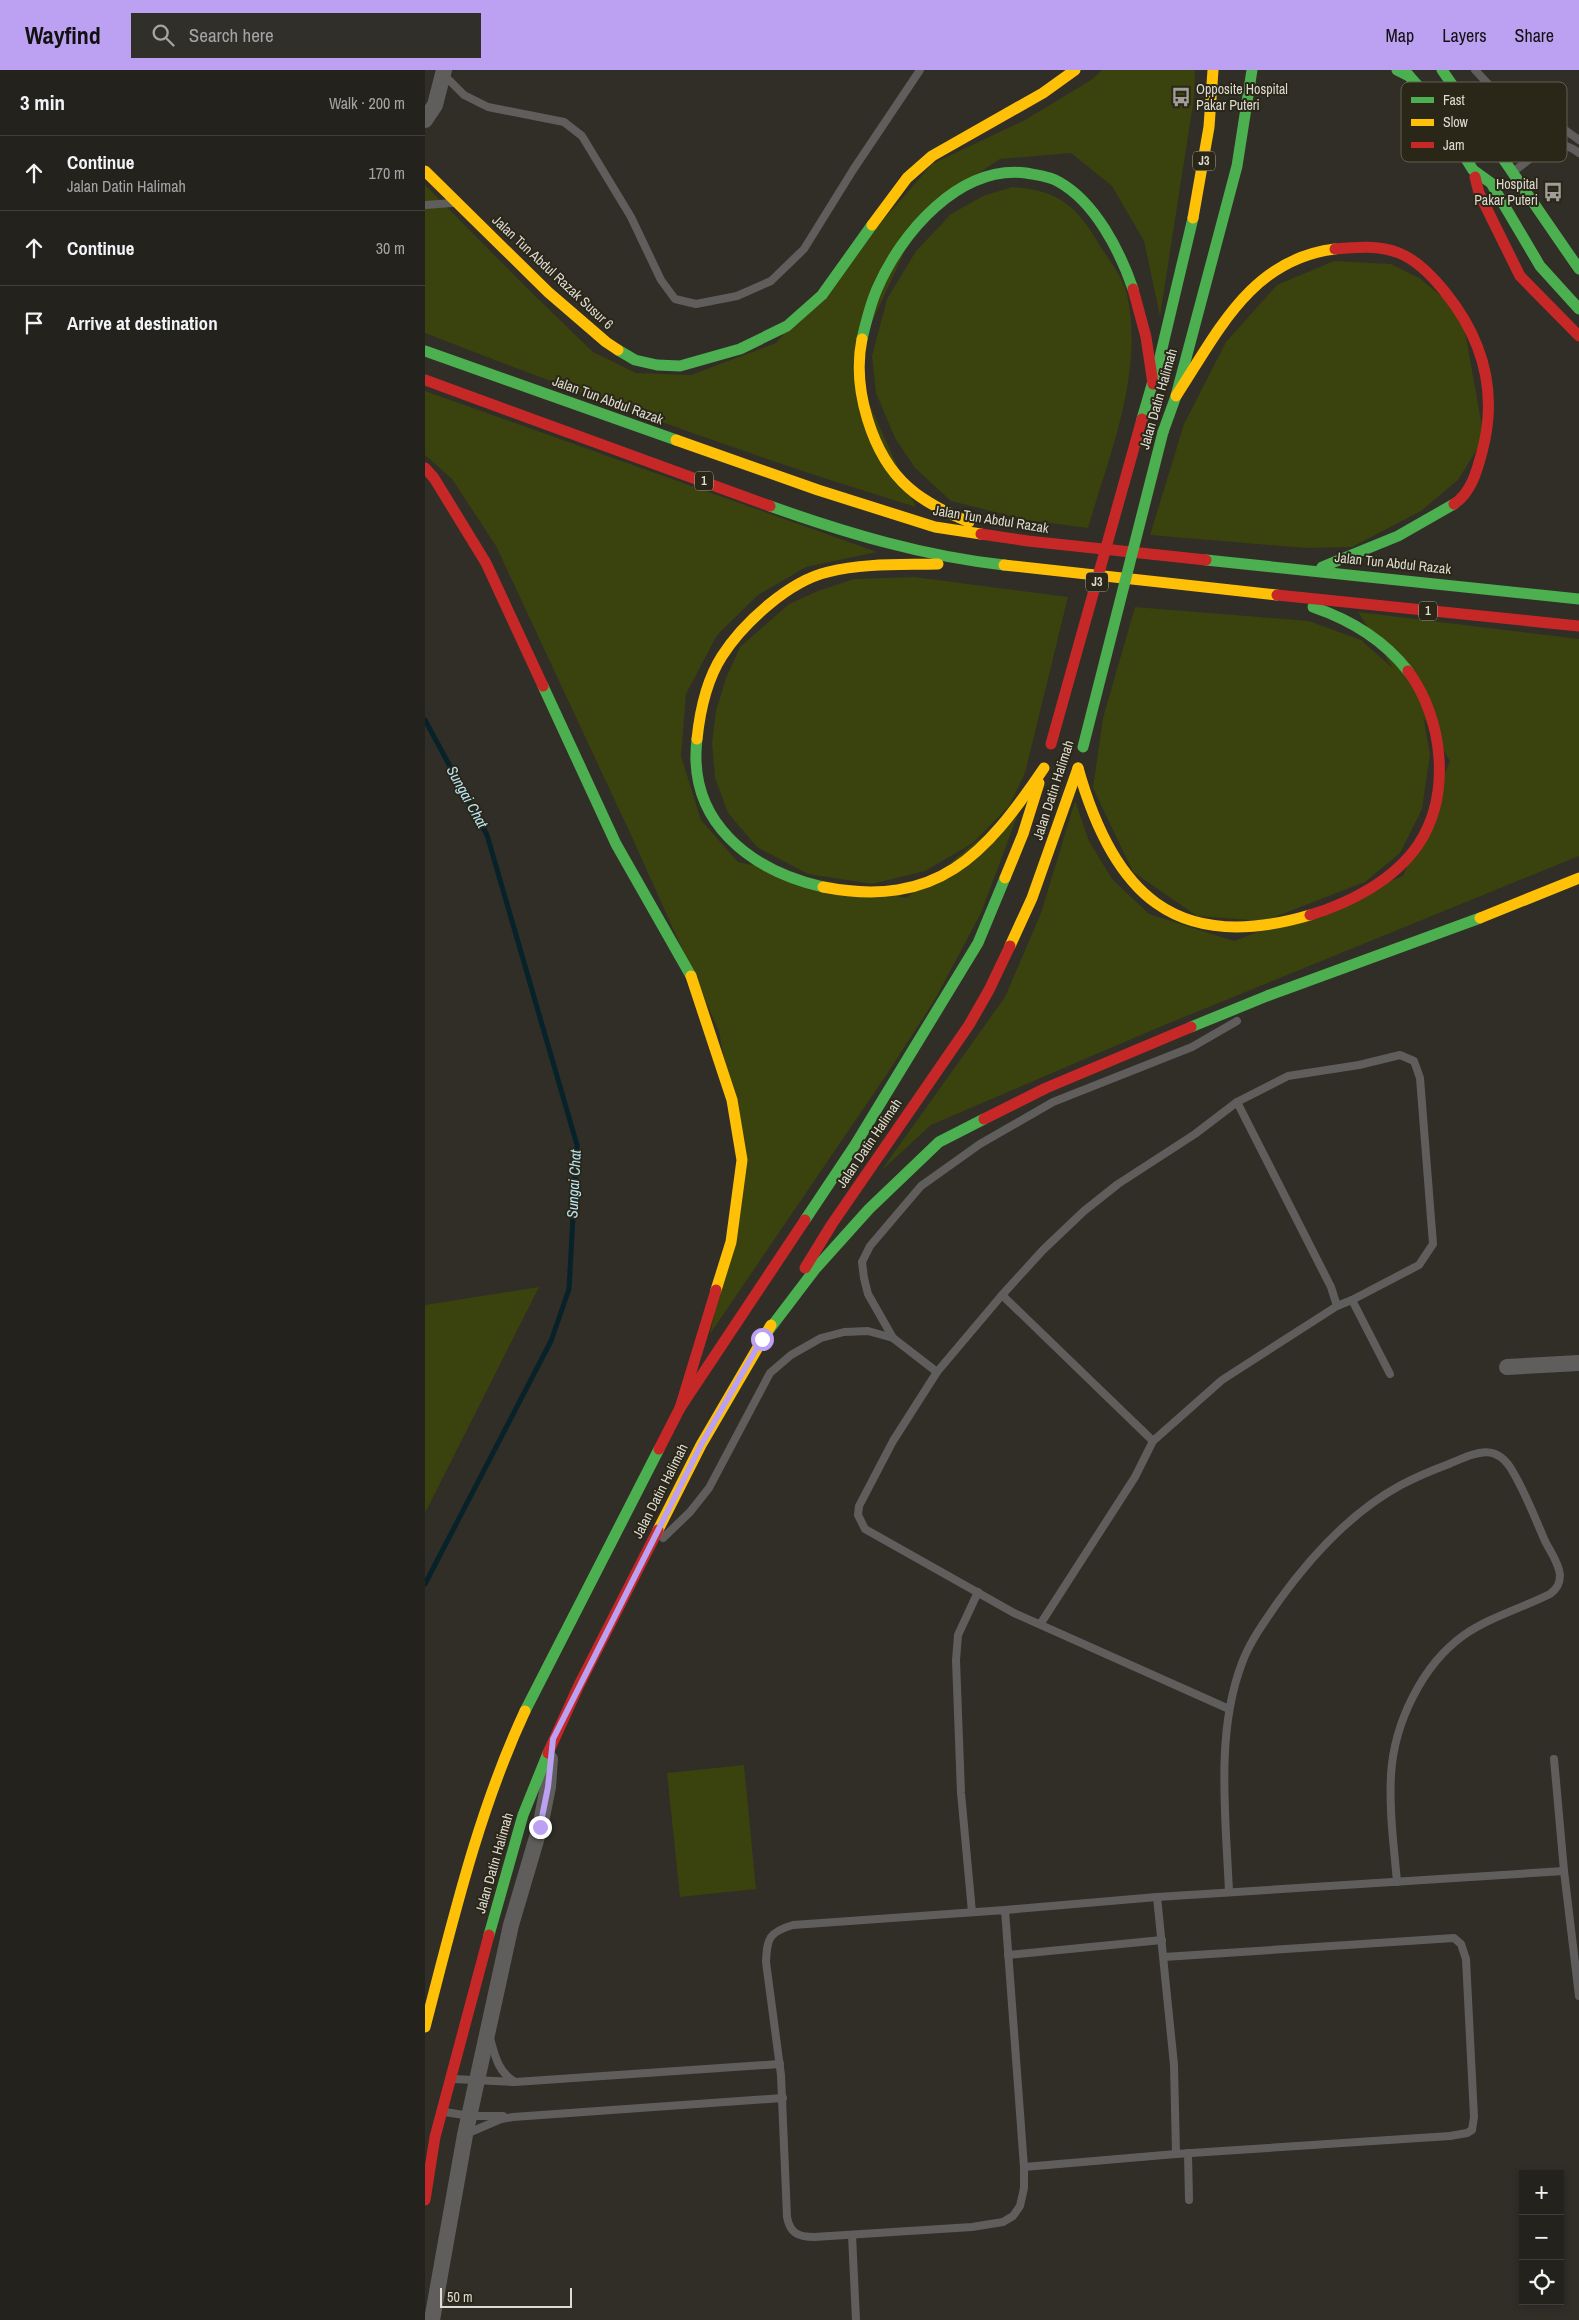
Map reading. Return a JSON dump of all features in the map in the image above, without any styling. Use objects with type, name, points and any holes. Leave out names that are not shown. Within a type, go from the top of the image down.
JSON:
[{"type":"main road","name":"Jalan Tun Abdul Razak Susur 6","points":[[425,171],[548,292],[606,342],[635,360],[657,365],[680,366],[740,349],[787,326],[822,295],[907,178],[932,156],[1043,92],[1075,70]]},
{"type":"main road","name":"Jalan Datin Halimah","points":[[425,2027],[466,1872],[489,1801],[512,1740],[541,1678],[680,1408],[855,1145],[978,943],[1023,834],[1048,756],[1153,384],[1203,174],[1212,102],[1213,70]]},
{"type":"main road","points":[[1397,70],[1407,73]]},
{"type":"main road","points":[[1443,70],[1451,82]]},
{"type":"main road","points":[[1251,75],[1266,74]]},
{"type":"main road","name":"Jalan Datin Halimah","points":[[425,2200],[435,2137],[507,1867],[523,1815],[553,1739],[701,1445],[762,1339],[832,1224],[969,1024],[989,990],[1033,898],[1077,768],[1163,432],[1176,396],[1237,166],[1251,75]]},
{"type":"main road","points":[[1468,162],[1473,170],[1479,193],[1511,262],[1520,276],[1579,336]]},
{"type":"main road","points":[[1506,162],[1579,269]]},
{"type":"main road","points":[[1473,170],[1491,183],[1537,262],[1566,289],[1579,309]]},
{"type":"main road","points":[[1028,541],[973,524],[933,506],[909,488],[882,451],[866,420],[859,392],[861,342],[865,320],[883,276],[901,246],[935,209],[957,192],[980,180],[1005,172],[1041,176],[1057,181],[1081,198],[1107,229],[1120,255],[1140,307],[1150,354],[1153,384]]},
{"type":"main road","points":[[1176,396],[1245,297],[1272,271],[1297,256],[1326,249],[1365,246],[1405,256],[1434,279],[1461,310],[1483,354],[1490,395],[1487,431],[1479,465],[1471,484],[1460,500],[1424,524],[1377,547],[1316,570]]},
{"type":"main road","name":"Jalan Tun Abdul Razak","points":[[425,351],[854,502],[935,527],[1028,541],[1579,599]]},
{"type":"main road","name":"1","points":[[425,380],[807,519],[894,545],[939,555],[989,563],[1579,626]]},
{"type":"main road","points":[[425,468],[434,478],[485,563],[616,844],[689,971],[732,1100],[742,1160],[731,1242],[680,1408]]},
{"type":"main road","points":[[989,563],[857,567],[826,572],[798,583],[766,607],[723,656],[710,682],[699,716],[695,753],[699,783],[709,813],[719,829],[767,867],[805,883],[849,890],[889,891],[926,882],[958,866],[985,845],[1022,800],[1048,756]]},
{"type":"main road","points":[[1077,768],[1089,807],[1110,854],[1146,896],[1182,918],[1222,928],[1256,928],[1290,922],[1339,905],[1385,879],[1417,845],[1434,806],[1441,768],[1436,730],[1418,683],[1385,644],[1333,613],[1278,595]]},
{"type":"main road","points":[[762,1339],[816,1268],[869,1208],[939,1142],[1046,1088],[1267,996],[1487,915],[1579,878]]},
{"type":"street","points":[[425,120],[435,105],[441,71]]},
{"type":"street","points":[[1507,1367],[1579,1363]]},
{"type":"street","points":[[432,2320],[465,2135],[511,1925],[540,1827],[548,1787],[553,1739]]},
{"type":"lane","points":[[441,71],[464,95],[488,107],[564,122],[582,136],[631,217],[661,280],[675,299],[696,304],[737,296],[771,281],[804,249],[853,170],[920,70]]},
{"type":"lane","points":[[1475,70],[1486,82]]},
{"type":"lane","points":[[1567,131],[1579,140]]},
{"type":"lane","points":[[1567,145],[1579,153]]},
{"type":"lane","points":[[1513,172],[1527,162]]},
{"type":"lane","points":[[425,205],[457,203]]},
{"type":"lane","points":[[893,1338],[869,1294],[863,1278],[862,1262],[869,1246],[921,1186],[979,1144],[1053,1102],[1191,1047],[1220,1032],[1247,1014],[1267,996]]},
{"type":"lane","points":[[1041,1623],[1135,1477],[1153,1441],[1222,1380],[1337,1306],[1419,1265],[1433,1244],[1420,1078],[1414,1061],[1400,1055],[1359,1065],[1288,1076],[1237,1102],[1195,1134],[1125,1179],[1084,1211],[1043,1250],[937,1372],[893,1442],[859,1506],[858,1515],[865,1528],[1014,1613],[1041,1623],[1229,1709]]},
{"type":"lane","points":[[1237,1102],[1331,1287],[1337,1306]]},
{"type":"lane","points":[[1002,1295],[1153,1441]]},
{"type":"lane","points":[[1352,1300],[1390,1374]]},
{"type":"lane","points":[[645,1554],[690,1512],[709,1488],[770,1373],[791,1355],[821,1338],[844,1332],[868,1331],[893,1338],[937,1372]]},
{"type":"lane","points":[[1229,1892],[1226,1762],[1229,1709],[1243,1661],[1263,1624],[1308,1564],[1343,1526],[1400,1485],[1481,1452],[1495,1452],[1501,1455],[1513,1472],[1557,1565],[1559,1583],[1557,1589],[1550,1594],[1465,1634],[1443,1653],[1421,1680],[1397,1740],[1391,1776],[1397,1882]]},
{"type":"lane","points":[[972,1912],[961,1793],[956,1660],[958,1635],[979,1592]]},
{"type":"lane","points":[[1554,1759],[1564,1871],[1579,1996]]},
{"type":"lane","points":[[1005,1910],[1024,2167],[1024,2188],[1020,2206],[1013,2216],[1003,2222],[972,2227],[803,2237],[795,2234],[789,2226],[783,2098],[766,1962],[768,1942],[775,1932],[793,1925],[1157,1897],[1564,1871]]},
{"type":"lane","points":[[1157,1897],[1173,2065],[1176,2154]]},
{"type":"lane","points":[[1024,2167],[1188,2153],[1450,2136],[1467,2133],[1472,2130],[1474,2117],[1465,1959],[1460,1942],[1454,1938],[1443,1937],[1164,1957]]},
{"type":"lane","points":[[1008,1955],[1162,1940]]},
{"type":"lane","points":[[489,2031],[500,2069],[505,2076],[515,2082]]},
{"type":"lane","points":[[451,2079],[515,2082],[780,2064]]},
{"type":"lane","points":[[442,2111],[470,2116],[513,2117],[783,2098]]},
{"type":"lane","points":[[465,2135],[501,2119],[513,2117]]},
{"type":"lane","points":[[1188,2153],[1189,2200]]},
{"type":"lane","points":[[852,2234],[856,2320]]},
{"type":"green space","points":[[1102,70],[1195,70],[1194,98],[1160,316],[1144,241],[1112,186],[1071,153],[1000,159],[923,211],[852,366],[916,507],[792,467],[669,424],[425,333],[425,185],[593,352],[636,373],[691,375],[776,343],[932,164],[1025,120],[1091,80]]},
{"type":"green space","points":[[1012,187],[1041,191],[1054,196],[1074,210],[1091,231],[1115,268],[1127,294],[1131,324],[1128,383],[1114,442],[1088,528],[1027,520],[951,501],[915,468],[895,438],[876,393],[872,356],[887,299],[916,251],[951,214],[983,196]]},
{"type":"green space","points":[[1334,261],[1391,264],[1421,279],[1462,314],[1484,438],[1458,480],[1421,511],[1352,547],[1306,548],[1150,535],[1184,424],[1226,342],[1277,285]]},
{"type":"green space","points":[[425,391],[877,552],[806,567],[758,595],[717,635],[686,694],[681,756],[701,820],[738,862],[906,898],[1021,806],[981,913],[934,1001],[887,1074],[710,1334],[745,1174],[719,1031],[631,835],[496,546],[452,479],[425,455]]},
{"type":"green space","points":[[914,577],[1068,597],[1025,773],[1009,806],[973,843],[925,871],[872,884],[808,874],[757,847],[728,813],[715,778],[712,743],[716,711],[726,678],[740,647],[789,604],[818,591],[854,579]]},
{"type":"green space","points":[[1135,607],[1309,621],[1361,640],[1396,671],[1422,709],[1430,754],[1422,809],[1400,853],[1365,882],[1264,921],[1197,916],[1133,872],[1093,788],[1103,718]]},
{"type":"green space","points":[[1358,612],[1579,639],[1579,856],[1162,1026],[931,1125],[881,1171],[1005,997],[1041,913],[1075,801],[1089,841],[1112,879],[1149,914],[1234,941],[1403,876],[1450,761]]},
{"type":"green space","points":[[539,1287],[425,1513],[425,1305]]},
{"type":"green space","points":[[744,1765],[756,1889],[680,1897],[667,1773]]},
{"type":"waterway","name":"Sungai Chat","points":[[425,720],[487,835],[577,1145],[569,1289],[551,1341],[425,1584]]},
{"type":"traffic: fast","points":[[1163,432],[1176,396],[1237,166],[1252,70]]},
{"type":"traffic: fast","points":[[1397,70],[1409,76]]},
{"type":"traffic: fast","points":[[1404,70],[1415,82]]},
{"type":"traffic: fast","points":[[1442,70],[1450,82]]},
{"type":"traffic: fast","points":[[1468,162],[1473,170],[1491,183],[1540,266],[1579,309]]},
{"type":"traffic: fast","points":[[1505,162],[1579,269]]},
{"type":"traffic: fast","points":[[862,339],[870,307],[877,289],[901,246],[917,226],[935,207],[956,191],[978,180],[1001,173],[1026,173],[1048,177],[1072,191],[1084,202],[1105,229],[1121,259],[1133,289]]},
{"type":"traffic: fast","points":[[1142,419],[1160,357],[1193,218]]},
{"type":"traffic: fast","points":[[618,350],[635,360],[657,365],[680,366],[740,349],[787,326],[822,295],[872,225]]},
{"type":"traffic: fast","points":[[425,351],[676,440]]},
{"type":"traffic: fast","points":[[1083,747],[1163,432]]},
{"type":"traffic: fast","points":[[1322,567],[1398,536],[1454,504]]},
{"type":"traffic: fast","points":[[770,506],[885,542],[944,556],[1004,565]]},
{"type":"traffic: fast","points":[[1206,560],[1579,599]]},
{"type":"traffic: fast","points":[[1313,607],[1340,618],[1377,640],[1408,671]]},
{"type":"traffic: fast","points":[[543,686],[616,844],[691,976]]},
{"type":"traffic: fast","points":[[697,739],[697,768],[702,795],[713,818],[729,838],[748,855],[771,868],[796,879],[823,887]]},
{"type":"traffic: fast","points":[[805,1220],[855,1145],[978,943],[1005,878]]},
{"type":"traffic: fast","points":[[1191,1027],[1267,996],[1480,918]]},
{"type":"traffic: fast","points":[[762,1339],[816,1268],[869,1209],[939,1142],[984,1119]]},
{"type":"traffic: fast","points":[[525,1711],[659,1449]]},
{"type":"traffic: fast","points":[[489,1935],[523,1815],[548,1753]]},
{"type":"traffic: slow","points":[[872,225],[907,178],[932,156],[1043,93],[1075,70]]},
{"type":"traffic: slow","points":[[1193,218],[1209,127],[1213,70]]},
{"type":"traffic: slow","points":[[425,171],[548,292],[618,350]]},
{"type":"traffic: slow","points":[[1176,396],[1223,324],[1240,302],[1259,283],[1281,267],[1306,256],[1335,249]]},
{"type":"traffic: slow","points":[[862,339],[860,358],[862,399],[867,419],[884,458],[909,488],[937,507],[969,522]]},
{"type":"traffic: slow","points":[[676,440],[818,490],[935,527],[981,534]]},
{"type":"traffic: slow","points":[[697,739],[705,696],[716,666],[731,643],[754,617],[783,594],[813,577],[842,569],[883,565],[938,564]]},
{"type":"traffic: slow","points":[[1004,565],[1277,595]]},
{"type":"traffic: slow","points":[[823,887],[863,892],[898,890],[928,882],[955,868],[978,850],[1001,826],[1044,768]]},
{"type":"traffic: slow","points":[[1010,946],[1032,898],[1078,768]]},
{"type":"traffic: slow","points":[[1078,768],[1092,812],[1110,849],[1131,880],[1157,903],[1186,919],[1222,926],[1263,925],[1310,915]]},
{"type":"traffic: slow","points":[[1005,878],[1023,834],[1039,783]]},
{"type":"traffic: slow","points":[[1480,918],[1579,878]]},
{"type":"traffic: slow","points":[[691,976],[732,1100],[742,1160],[731,1242],[716,1290]]},
{"type":"traffic: slow","points":[[658,1530],[701,1445],[771,1325]]},
{"type":"traffic: slow","points":[[425,2027],[480,1827],[508,1749],[525,1711]]},
{"type":"traffic: jam","points":[[1475,177],[1479,193],[1520,276],[1579,336]]},
{"type":"traffic: jam","points":[[1335,249],[1359,247],[1391,250],[1412,260],[1424,269],[1440,286],[1458,310],[1478,348],[1487,388],[1487,430],[1480,459],[1469,488],[1454,504]]},
{"type":"traffic: jam","points":[[1133,289],[1146,337],[1153,384]]},
{"type":"traffic: jam","points":[[425,380],[770,506]]},
{"type":"traffic: jam","points":[[1051,744],[1142,419]]},
{"type":"traffic: jam","points":[[425,468],[434,478],[486,563],[543,686]]},
{"type":"traffic: jam","points":[[981,534],[1028,541],[1206,560]]},
{"type":"traffic: jam","points":[[1277,595],[1579,626]]},
{"type":"traffic: jam","points":[[1310,915],[1355,897],[1384,879],[1408,858],[1429,825],[1436,803],[1439,780],[1439,756],[1436,733],[1420,690],[1408,671]]},
{"type":"traffic: jam","points":[[805,1268],[832,1224],[969,1025],[989,990],[1010,946]]},
{"type":"traffic: jam","points":[[984,1119],[1046,1088],[1191,1027]]},
{"type":"traffic: jam","points":[[659,1449],[680,1408],[805,1220]]},
{"type":"traffic: jam","points":[[680,1408],[716,1290]]},
{"type":"traffic: jam","points":[[548,1753],[579,1685],[658,1530]]},
{"type":"traffic: jam","points":[[425,2200],[435,2137],[489,1935]]},
{"type":"place","name":"Opposite Hospital Pakar Puteri","points":[[1181,97]]},
{"type":"place","name":"Hospital Pakar Puteri","points":[[1553,192]]},
{"type":"route","points":[[540,1827],[548,1787],[553,1739],[701,1445],[762,1339]]}]
